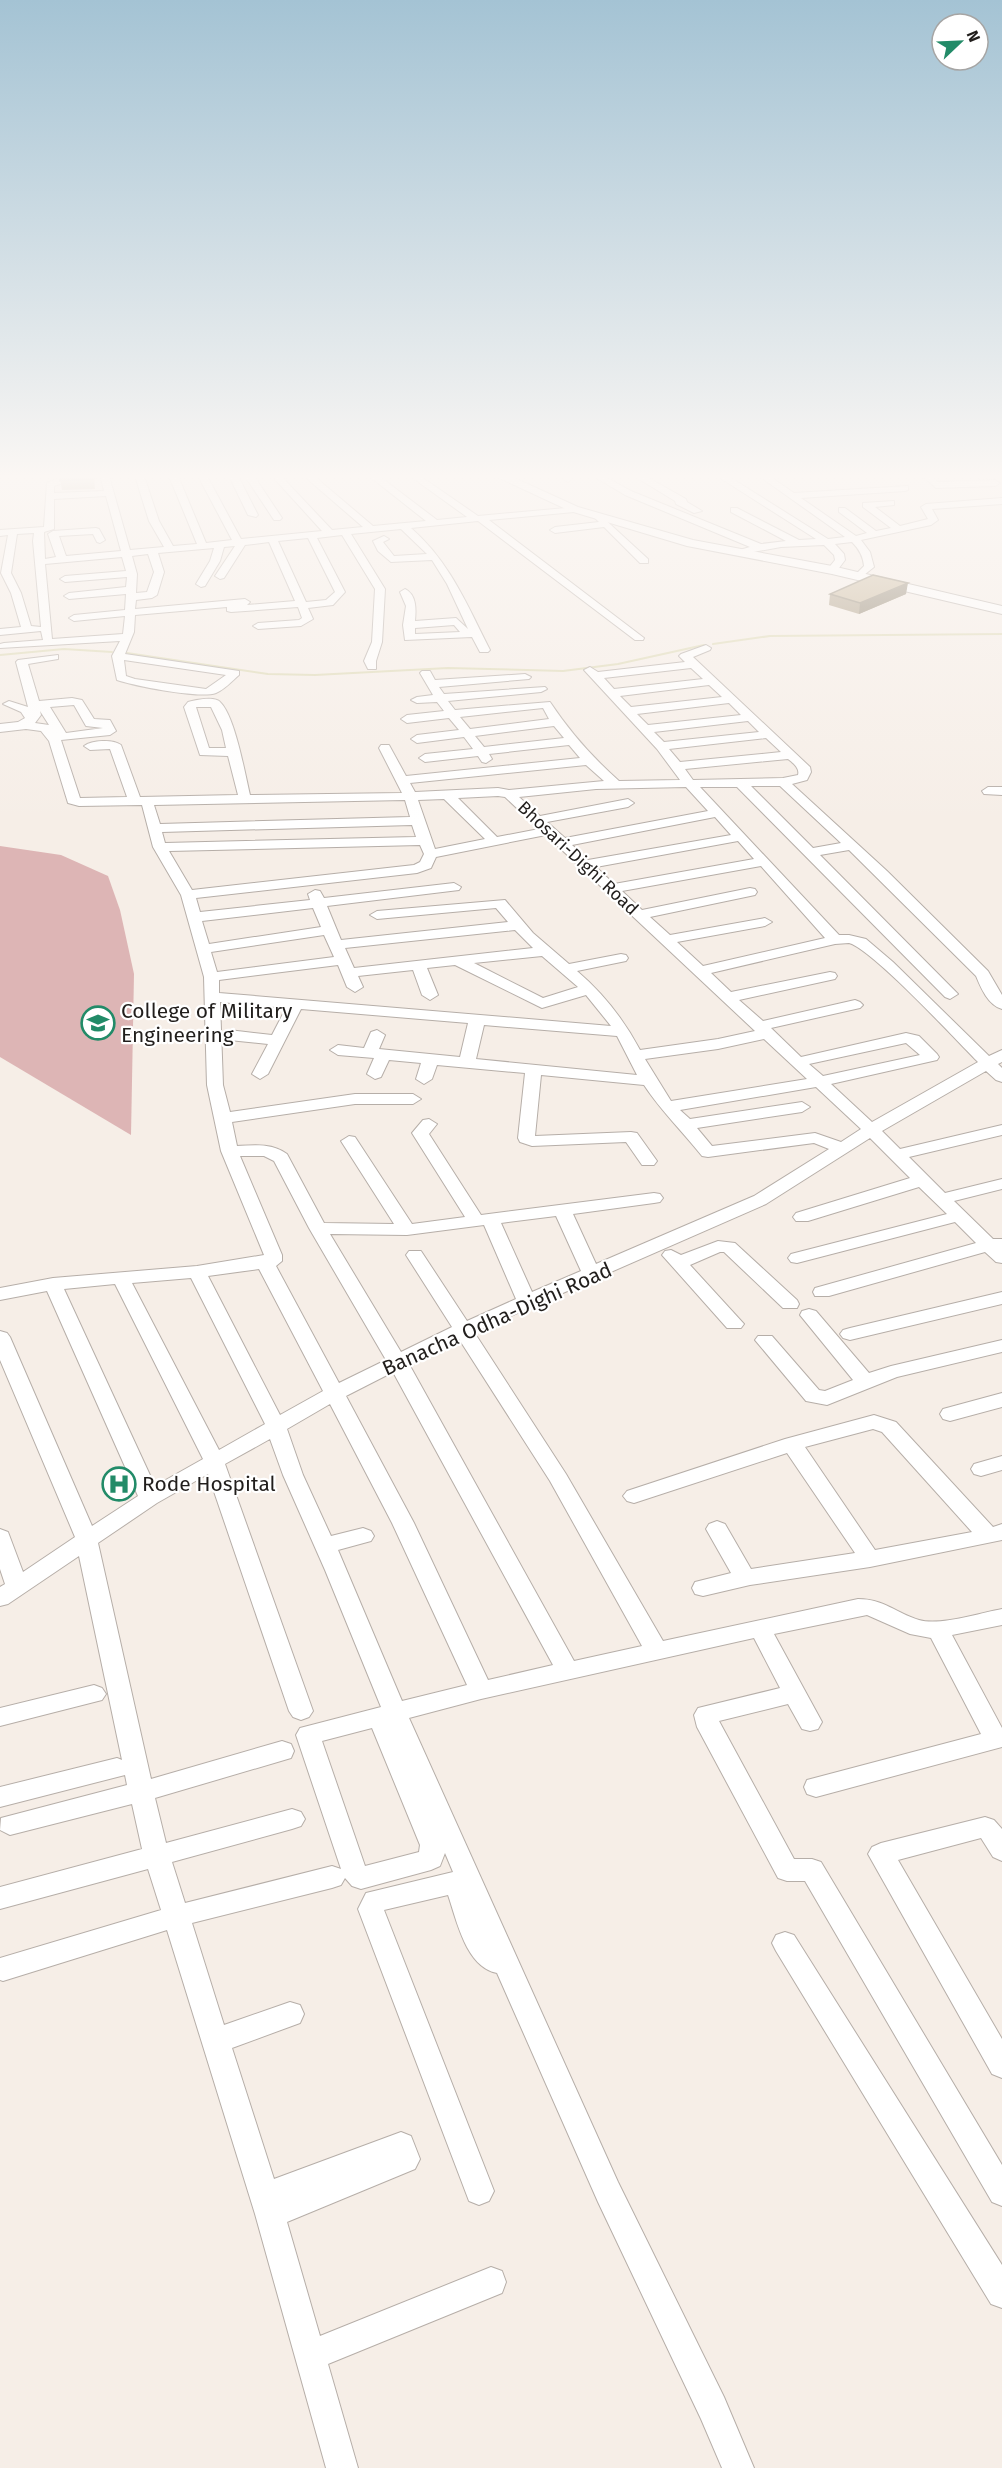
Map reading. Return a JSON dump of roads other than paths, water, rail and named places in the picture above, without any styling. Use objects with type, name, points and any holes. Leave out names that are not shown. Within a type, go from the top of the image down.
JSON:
[{"type":"main road","points":[[923,591],[1002,610]]},
{"type":"street","points":[[15,591],[27,630]]},
{"type":"street","points":[[0,632],[27,630],[47,633],[43,591]]},
{"type":"street","points":[[69,596],[152,595],[153,591]]},
{"type":"street","points":[[258,626],[305,622],[308,619],[296,591]]},
{"type":"street","points":[[219,610],[329,603],[340,591]]},
{"type":"street","points":[[372,667],[370,661],[377,642],[380,591]]},
{"type":"street","points":[[454,591],[484,650]]},
{"type":"street","points":[[576,591],[639,638]]},
{"type":"street","points":[[405,592],[411,606],[408,625],[409,639],[468,635],[456,622]]},
{"type":"street","points":[[118,656],[235,673],[214,690],[206,692],[151,685],[121,678],[118,656],[127,637],[131,594]]},
{"type":"street","points":[[74,618],[244,602]]},
{"type":"street","points":[[408,625],[468,619]]},
{"type":"street","points":[[4,646],[127,637]]},
{"type":"street","points":[[525,677],[428,679],[452,715],[468,732],[507,793],[616,785],[796,780],[805,772],[804,767],[685,655],[706,648]]},
{"type":"street","points":[[5,727],[37,725],[36,702],[22,662],[54,657]]},
{"type":"street","points":[[694,664],[593,673],[661,746],[689,783],[764,861],[835,940]]},
{"type":"street","points":[[613,693],[714,681]]},
{"type":"street","points":[[151,685],[160,702]]},
{"type":"street","points":[[417,700],[541,688]]},
{"type":"street","points":[[36,702],[66,693]]},
{"type":"street","points":[[630,711],[732,699]]},
{"type":"street","points":[[75,701],[90,723],[106,723],[110,731],[62,737],[36,702],[75,701]]},
{"type":"street","points":[[233,752],[204,752],[190,707],[192,704],[215,703],[228,730],[245,799]]},
{"type":"street","points":[[5,727],[32,720],[25,710],[9,704]]},
{"type":"street","points":[[407,719],[546,704],[556,722],[589,761],[616,785]]},
{"type":"street","points":[[645,729],[752,717]]},
{"type":"street","points":[[417,739],[556,722]]},
{"type":"street","name":"Bhosari-Dighi Road","points":[[37,725],[45,728],[56,740],[73,800],[79,802],[138,798],[245,799],[507,793],[730,997],[959,1216],[998,1249]]},
{"type":"street","points":[[661,746],[769,734]]},
{"type":"street","points":[[425,758],[572,741]]},
{"type":"street","points":[[0,1294],[53,1284],[197,1272],[273,1262],[273,1255],[230,1151],[215,1085],[211,977],[188,895],[160,846],[114,744],[71,750],[84,795],[138,798]]},
{"type":"street","points":[[385,748],[410,796],[424,841],[431,854]]},
{"type":"street","points":[[677,766],[792,755]]},
{"type":"street","points":[[402,780],[589,761]]},
{"type":"street","points":[[740,782],[950,994]]},
{"type":"street","points":[[783,782],[983,974],[990,991],[1002,1004]]},
{"type":"street","points":[[988,791],[1002,791]]},
{"type":"street","points":[[447,795],[495,842]]},
{"type":"street","points":[[431,854],[495,842],[543,825],[628,803]]},
{"type":"street","points":[[561,843],[717,813]]},
{"type":"street","points":[[153,828],[418,821]]},
{"type":"street","points":[[585,865],[740,837]]},
{"type":"street","points":[[160,846],[424,841]]},
{"type":"street","points":[[810,852],[852,846]]},
{"type":"street","points":[[188,895],[417,869],[426,865],[431,854]]},
{"type":"street","points":[[610,889],[764,861]]},
{"type":"street","points":[[310,881],[348,973]]},
{"type":"street","points":[[196,917],[454,887]]},
{"type":"street","points":[[639,915],[750,892]]},
{"type":"street","points":[[377,915],[500,903],[543,951],[589,989],[623,1032],[667,1107],[686,1125],[708,1152],[814,1138],[843,1148]]},
{"type":"street","points":[[666,940],[765,922]]},
{"type":"street","points":[[335,945],[518,924]]},
{"type":"street","points":[[203,949],[329,930]]},
{"type":"street","points":[[701,971],[835,940],[849,939],[861,942],[995,1059],[1002,1077]]},
{"type":"street","points":[[211,977],[348,973],[543,951]]},
{"type":"street","points":[[566,969],[621,958]]},
{"type":"street","points":[[458,961],[542,1003],[589,989]]},
{"type":"street","points":[[419,966],[430,995]]},
{"type":"street","points":[[730,997],[830,976]]},
{"type":"street","points":[[211,997],[623,1032]]},
{"type":"street","points":[[260,1074],[296,1004]]},
{"type":"street","points":[[635,1056],[718,1044],[855,1005]]},
{"type":"street","points":[[467,1063],[477,1020]]},
{"type":"street","points":[[229,1035],[278,1040]]},
{"type":"street","points":[[375,1074],[377,1035]]},
{"type":"street","points":[[667,1107],[819,1082],[931,1057],[913,1039],[906,1038],[798,1062]]},
{"type":"street","points":[[338,1050],[650,1081]]},
{"type":"street","name":"Banacha Odha-Dighi Road","points":[[8,1592],[150,1498],[333,1394],[464,1329],[760,1200],[871,1130],[995,1059]]},
{"type":"street","points":[[424,1079],[430,1060]]},
{"type":"street","points":[[533,1070],[526,1138],[532,1141],[631,1137],[648,1161]]},
{"type":"street","points":[[223,1118],[355,1099],[413,1099]]},
{"type":"street","points":[[686,1125],[802,1107]]},
{"type":"street","points":[[429,1124],[420,1133],[484,1221],[527,1302]]},
{"type":"street","points":[[897,1155],[1000,1131]]},
{"type":"street","points":[[349,1140],[407,1230]]},
{"type":"street","points":[[230,1151],[277,1153],[318,1228],[398,1363],[568,1671]]},
{"type":"street","points":[[802,1217],[922,1180]]},
{"type":"street","points":[[941,1199],[1002,1185]]},
{"type":"street","points":[[318,1228],[407,1230],[654,1198]]},
{"type":"street","points":[[562,1210],[592,1275]]},
{"type":"street","points":[[797,1258],[959,1216]]},
{"type":"street","points":[[662,1244],[734,1324]]},
{"type":"street","points":[[679,1263],[718,1246],[729,1247],[790,1304]]},
{"type":"street","points":[[822,1292],[998,1249]]},
{"type":"street","points":[[416,1255],[559,1479],[657,1652]]},
{"type":"street","points":[[266,1264],[403,1523],[480,1690]]},
{"type":"street","points":[[197,1272],[276,1426],[293,1475],[325,1545],[387,1715],[433,1845],[431,1859],[361,1878],[355,1873],[308,1735],[387,1715],[480,1690],[858,1606],[881,1609],[912,1627],[938,1629],[1002,1617]]},
{"type":"street","points":[[121,1279],[214,1461],[302,1712]]},
{"type":"street","points":[[53,1284],[150,1498]]},
{"type":"street","points":[[850,1334],[1002,1298]]},
{"type":"street","points":[[809,1315],[866,1382]]},
{"type":"street","points":[[0,1337],[87,1540],[93,1576],[157,1856],[268,2205],[342,2468]]},
{"type":"street","points":[[765,1340],[813,1396],[827,1398],[891,1372],[1002,1346]]},
{"type":"street","points":[[950,1414],[1002,1400]]},
{"type":"street","points":[[634,1496],[792,1444],[874,1422],[889,1427],[995,1534]]},
{"type":"street","points":[[792,1444],[870,1559]]},
{"type":"street","points":[[981,1469],[1002,1463]]},
{"type":"street","points":[[717,1529],[745,1578]]},
{"type":"street","points":[[703,1587],[745,1578],[870,1559],[995,1534]]},
{"type":"street","points":[[325,1545],[363,1536]]},
{"type":"street","points":[[0,1537],[8,1592]]},
{"type":"street","points":[[760,1629],[810,1722]]},
{"type":"street","points":[[816,1787],[999,1738],[938,1629]]},
{"type":"street","points":[[795,1693],[706,1715],[709,1727],[788,1870],[812,1870],[1002,2192]]},
{"type":"street","points":[[0,1717],[94,1694]]},
{"type":"street","points":[[387,1715],[505,1960],[608,2192],[713,2408],[738,2468]]},
{"type":"street","points":[[10,1825],[141,1792],[282,1752]]},
{"type":"street","points":[[0,1797],[117,1768]]},
{"type":"street","points":[[1,1898],[292,1819]]},
{"type":"street","points":[[1002,1850],[985,1827],[881,1854],[1002,2065]]},
{"type":"street","points":[[3,1969],[177,1916],[332,1877]]},
{"type":"street","points":[[479,2191],[371,1909],[375,1901],[456,1882],[478,1942],[496,1962],[505,1960]]},
{"type":"street","points":[[785,1943],[1002,2293]]},
{"type":"street","points":[[216,2041],[290,2014]]},
{"type":"street","points":[[268,2205],[403,2152]]},
{"type":"street","points":[[310,2356],[491,2282]]},
{"type":"waterway","points":[[713,644],[770,636],[1002,634]]},
{"type":"waterway","points":[[127,653],[268,674],[315,675],[448,668],[563,671],[618,664],[704,645]]},
{"type":"waterway","points":[[0,655],[64,649],[112,652]]},
{"type":"place","name":"College of Military Engineering","points":[[98,1023]]},
{"type":"place","name":"Rode Hospital","points":[[119,1484]]}]
